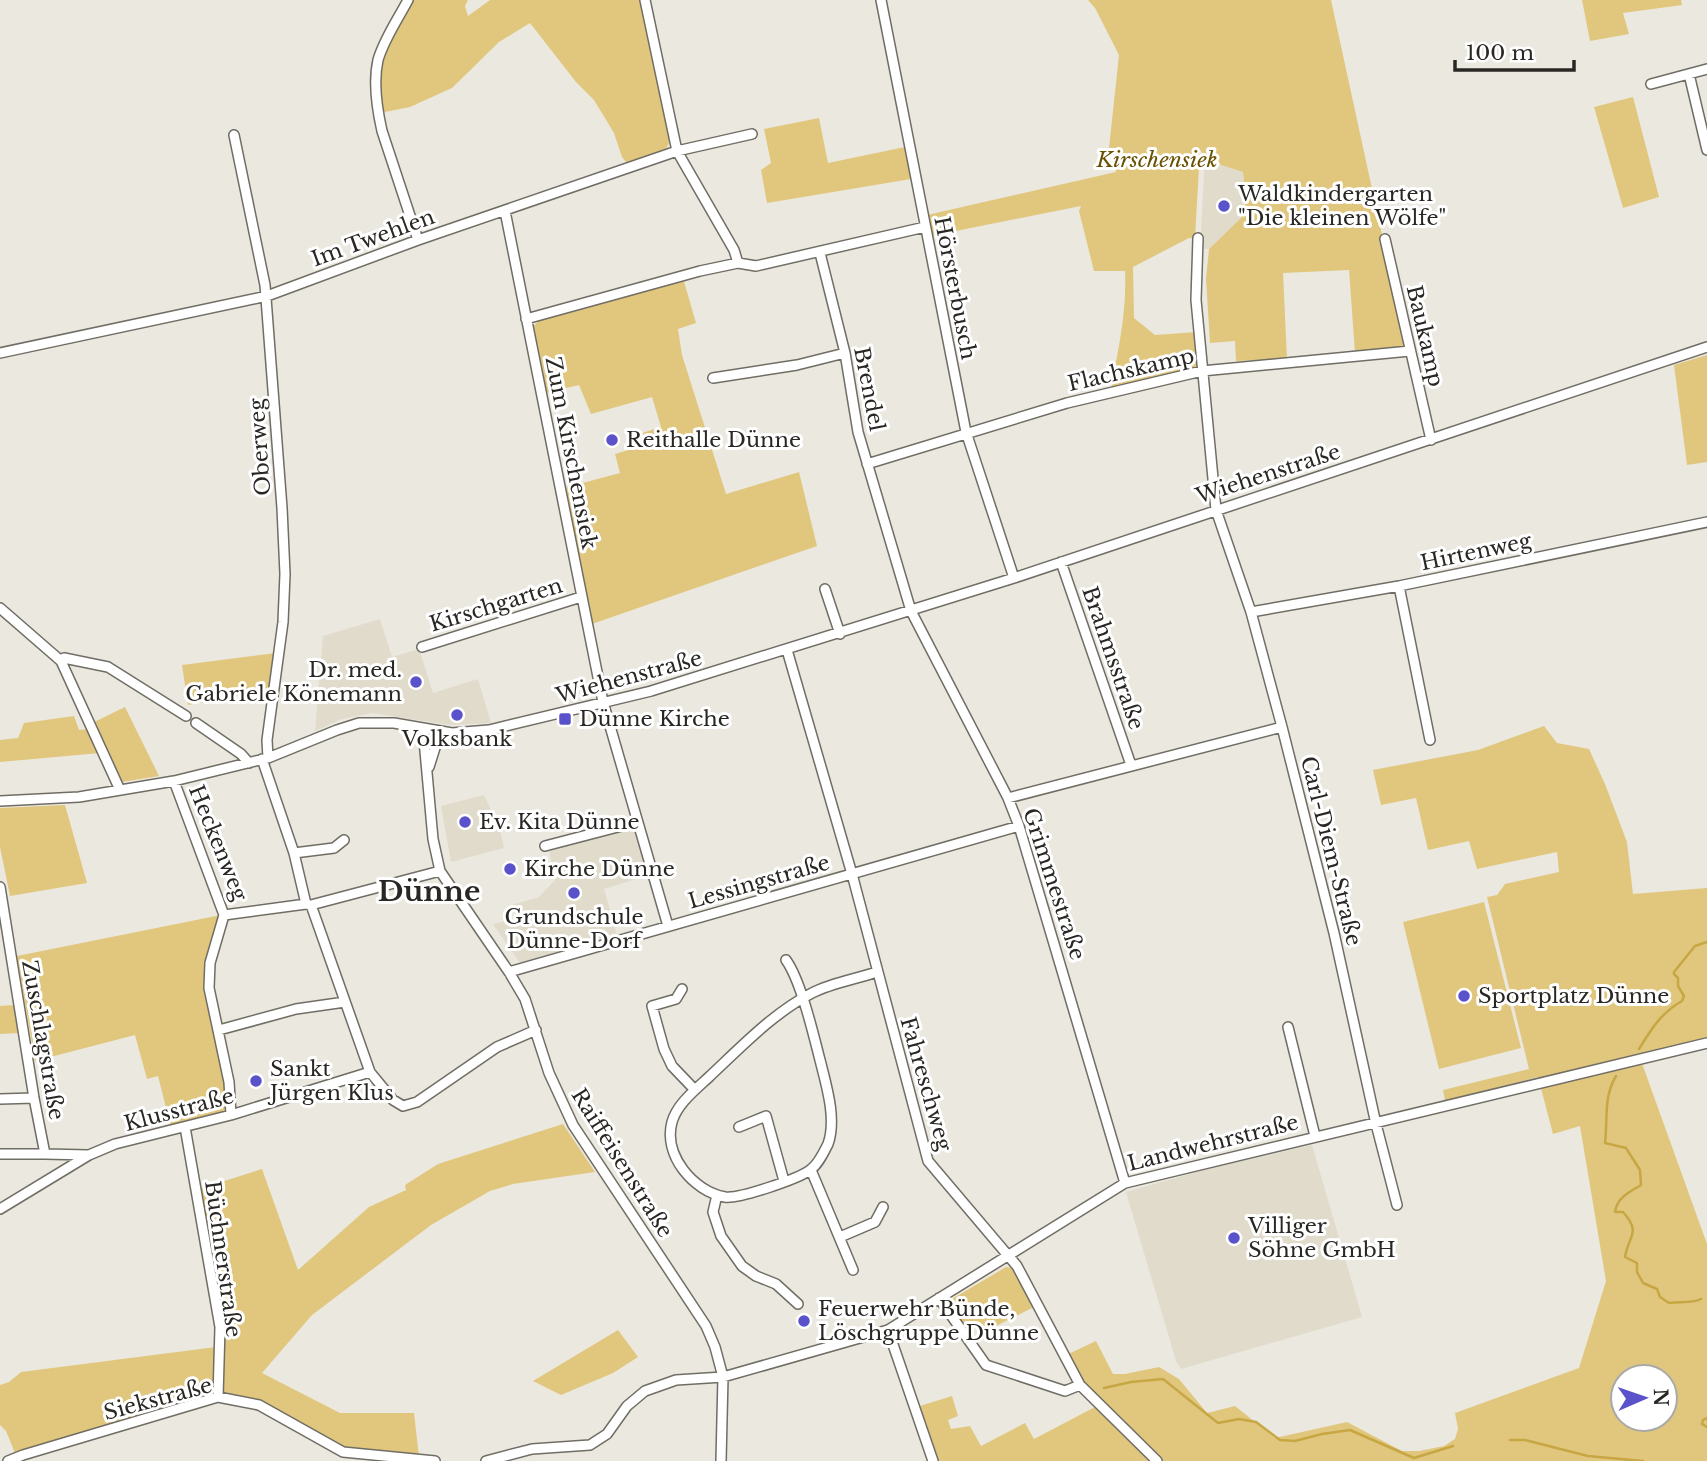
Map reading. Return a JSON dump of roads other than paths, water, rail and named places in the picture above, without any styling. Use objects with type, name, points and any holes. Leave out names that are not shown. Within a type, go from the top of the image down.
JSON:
[{"type":"street","points":[[408,0],[378,60],[376,76],[382,131],[418,240]]},
{"type":"street","points":[[645,0],[677,151],[734,250],[738,263]]},
{"type":"street","name":"Hörsterbusch","points":[[881,0],[966,432],[1014,578]]},
{"type":"street","points":[[1651,85],[1707,69]]},
{"type":"street","points":[[1689,74],[1707,150]]},
{"type":"street","name":"Im Twehlen","points":[[0,353],[267,296],[418,240],[677,151],[752,134]]},
{"type":"street","name":"Oberweg","points":[[234,135],[267,296],[285,574],[284,622],[265,759]]},
{"type":"street","name":"Zum Kirschensiek","points":[[505,211],[603,702],[668,926]]},
{"type":"street","points":[[526,319],[700,271],[738,263],[756,267],[925,227]]},
{"type":"street","name":"Carl-Diem-Straße","points":[[1198,239],[1196,300],[1216,510],[1251,612],[1282,727],[1334,933],[1376,1124],[1397,1205]]},
{"type":"street","name":"Baukamp","points":[[1385,239],[1431,440]]},
{"type":"street","name":"Brendel","points":[[820,253],[845,353],[858,432],[911,611]]},
{"type":"street","name":"Wiehenstraße","points":[[0,802],[79,797],[174,781],[265,759],[359,723],[394,723],[440,732],[489,730],[651,691],[1014,578],[1707,347]]},
{"type":"street","name":"Flachskamp","points":[[867,464],[1067,403],[1202,371],[1410,352]]},
{"type":"street","points":[[713,378],[797,365],[845,353]]},
{"type":"street","name":"Hirtenweg","points":[[1251,612],[1399,586],[1707,522]]},
{"type":"street","name":"Brahmsstraße","points":[[1061,562],[1131,765]]},
{"type":"street","points":[[1399,586],[1430,740]]},
{"type":"street","points":[[825,589],[840,634]]},
{"type":"street","name":"Kirschgarten","points":[[422,647],[581,597]]},
{"type":"street","points":[[0,608],[61,661],[120,790]]},
{"type":"street","name":"Grimmestraße","points":[[911,611],[1008,798],[1125,1182]]},
{"type":"street","name":"Fahreschweg","points":[[787,650],[852,874],[928,1161],[1017,1266],[1080,1385],[1157,1461]]},
{"type":"street","points":[[61,661],[64,658],[108,667],[186,716]]},
{"type":"street","points":[[196,723],[241,754],[249,763]]},
{"type":"street","points":[[1008,798],[1282,727]]},
{"type":"street","name":"Raiffeisenstraße","points":[[423,729],[433,839],[440,871],[525,999],[549,1073],[573,1125],[706,1326],[723,1377],[721,1461]]},
{"type":"street","name":"Raiffeisenstraße","points":[[427,772],[440,732]]},
{"type":"street","points":[[265,759],[308,905],[370,1072],[393,1100],[403,1106],[417,1101],[497,1047],[536,1030]]},
{"type":"street","name":"Heckenweg","points":[[174,781],[224,915],[308,905]]},
{"type":"street","points":[[545,846],[637,822]]},
{"type":"street","name":"Lessingstraße","points":[[509,972],[1018,826]]},
{"type":"street","points":[[294,853],[334,848],[344,840]]},
{"type":"street","points":[[308,905],[440,871]]},
{"type":"street","name":"Zuschlagstraße","points":[[0,887],[45,1154]]},
{"type":"street","points":[[224,915],[210,963],[209,988],[229,1082],[231,1115]]},
{"type":"street","points":[[786,960],[794,971],[802,999],[826,1083],[830,1119],[828,1142],[811,1170],[740,1197],[717,1195],[693,1181],[680,1166],[671,1133],[673,1120],[680,1106],[758,1033],[802,999],[814,991],[877,972]]},
{"type":"street","points":[[682,989],[676,999],[652,1006],[664,1049],[672,1066],[695,1090]]},
{"type":"street","points":[[219,1030],[296,1009],[345,1002]]},
{"type":"street","points":[[1288,1027],[1315,1136]]},
{"type":"street","name":"Landwehrstraße","points":[[723,1377],[888,1330],[1125,1182],[1707,1043]]},
{"type":"street","name":"Klusstraße","points":[[0,1209],[89,1155],[115,1144],[231,1115],[370,1072]]},
{"type":"street","points":[[0,1099],[34,1098]]},
{"type":"street","points":[[739,1127],[766,1116],[784,1181]]},
{"type":"street","name":"Büchnerstraße","points":[[185,1127],[220,1327],[218,1397]]},
{"type":"street","points":[[0,1154],[89,1155]]},
{"type":"street","points":[[811,1170],[853,1270]]},
{"type":"street","points":[[717,1195],[713,1212],[721,1236],[742,1266],[756,1276],[776,1284],[798,1304]]},
{"type":"street","points":[[840,1237],[875,1222],[883,1207]]},
{"type":"street","points":[[939,1298],[986,1365],[1065,1391],[1080,1385]]},
{"type":"street","points":[[888,1330],[933,1461]]},
{"type":"street","points":[[486,1461],[532,1449],[590,1445],[607,1434],[627,1406],[645,1391],[676,1380],[723,1377]]},
{"type":"street","name":"Siekstraße","points":[[8,1461],[218,1397],[259,1405],[343,1452],[435,1461]]},
{"type":"waterway","points":[[1639,1049],[1663,1016],[1682,1001],[1684,996],[1674,972],[1695,946],[1707,942]]},
{"type":"waterway","points":[[1616,1076],[1608,1101],[1605,1143],[1626,1148],[1640,1170],[1641,1185],[1621,1199],[1616,1207],[1615,1212],[1623,1212],[1633,1230],[1625,1257],[1637,1263],[1637,1272],[1643,1283],[1657,1289],[1660,1297],[1669,1303],[1701,1299]]},
{"type":"waterway","points":[[1104,1388],[1163,1379],[1218,1423],[1239,1419],[1256,1422],[1280,1440],[1295,1441],[1350,1430],[1414,1458],[1453,1446]]},
{"type":"waterway","points":[[1707,1418],[1702,1424],[1707,1427]]},
{"type":"waterway","points":[[1510,1440],[1525,1440],[1588,1456],[1643,1461]]},
{"type":"place","name":"Waldkindergarten \"Die kleinen Wölfe\"","points":[[1224,206]]},
{"type":"place","name":"Reithalle Dünne","points":[[612,440]]},
{"type":"place","name":"Dr. med. Gabriele Könemann","points":[[416,682]]},
{"type":"place","name":"Volksbank","points":[[457,715]]},
{"type":"place","name":"Dünne Kirche","points":[[565,719]]},
{"type":"place","name":"Ev. Kita Dünne","points":[[465,822]]},
{"type":"place","name":"Kirche Dünne","points":[[510,869]]},
{"type":"place","name":"Grundschule Dünne-Dorf","points":[[574,893]]},
{"type":"place","name":"Sportplatz Dünne","points":[[1464,996]]},
{"type":"place","name":"Sankt Jürgen Klus","points":[[256,1081]]},
{"type":"place","name":"Villiger Söhne GmbH","points":[[1234,1238]]},
{"type":"place","name":"Feuerwehr Bünde, Löschgruppe Dünne","points":[[804,1321]]},
{"type":"district","name":"Dünne","points":[[429,891]]},
{"type":"park label","name":"Kirschensiek","points":[[1157,160]]}]
